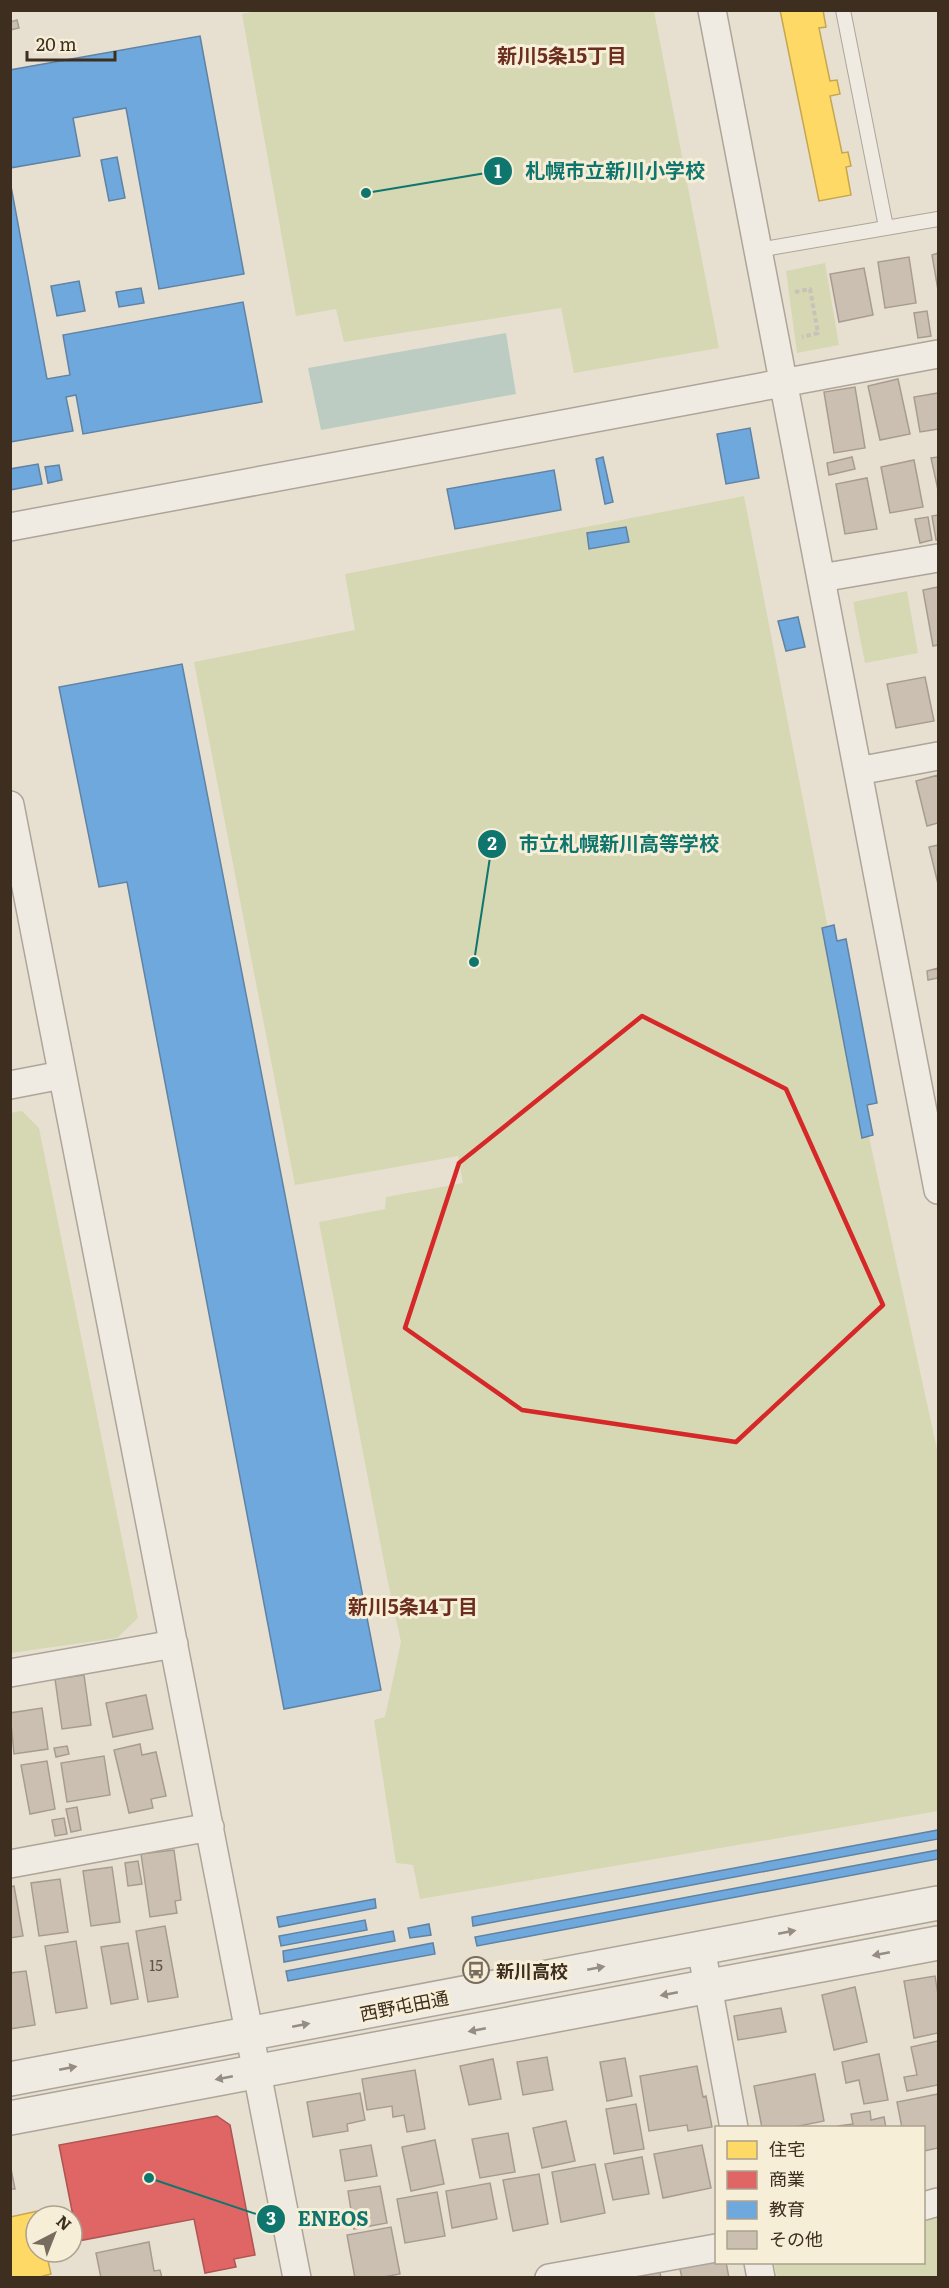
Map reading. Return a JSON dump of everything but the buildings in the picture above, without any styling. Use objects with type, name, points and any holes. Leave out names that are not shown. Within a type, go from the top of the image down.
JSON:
[{"type":"street","points":[[712,10],[939,1190]]},
{"type":"street","points":[[10,527],[939,354]]},
{"type":"street","points":[[821,578],[939,558]]},
{"type":"street","points":[[858,771],[939,756]]},
{"type":"street","points":[[10,806],[297,2277]]},
{"type":"street","points":[[10,1085],[62,1075]]},
{"type":"street","points":[[10,1673],[174,1644]]},
{"type":"street","points":[[10,1864],[210,1827]]},
{"type":"street","name":"西野屯田通","points":[[10,2079],[939,1903]]},
{"type":"street","points":[[10,2118],[939,1943]]},
{"type":"street","points":[[701,1948],[734,2126]]},
{"type":"street","points":[[549,2277],[715,2247]]},
{"type":"lane","points":[[843,10],[886,227]]},
{"type":"lane","points":[[758,250],[939,219]]},
{"type":"path","points":[[786,295],[810,289],[818,333],[793,339]]},
{"type":"highlighted area","points":[[642,1016],[786,1089],[883,1305],[736,1442],[522,1410],[405,1328],[459,1163]]},
{"type":"green space","points":[[262,10],[654,11],[719,348],[574,373],[561,308],[344,342],[336,309],[296,316],[242,14]]},
{"type":"green space","points":[[825,263],[839,345],[797,353],[786,271]]},
{"type":"green space","points":[[744,496],[864,1114],[938,1454],[938,1811],[420,1899],[413,1865],[396,1863],[374,1720],[385,1717],[401,1642],[319,1222],[385,1209],[386,1197],[463,1183],[458,1156],[295,1185],[194,662],[355,630],[345,574]]},
{"type":"green space","points":[[907,591],[918,653],[865,663],[853,602]]},
{"type":"green space","points":[[22,1111],[39,1128],[138,1618],[117,1638],[11,1653],[10,1113]]},
{"type":"green space","points":[[938,2217],[938,2277],[777,2277],[774,2264],[925,2264],[925,2220]]},
{"type":"shaded area","points":[[506,333],[516,394],[321,430],[308,368]]},
{"type":"place","name":"札幌市立新川小学校","points":[[366,193]]},
{"type":"place","name":"市立札幌新川高等学校","points":[[474,962]]},
{"type":"place","name":"新川高校","points":[[476,1970]]},
{"type":"place","name":"ENEOS","points":[[149,2178]]},
{"type":"district","name":"新川5条15丁目","points":[[562,54]]},
{"type":"district","name":"新川5条14丁目","points":[[413,1605]]}]
